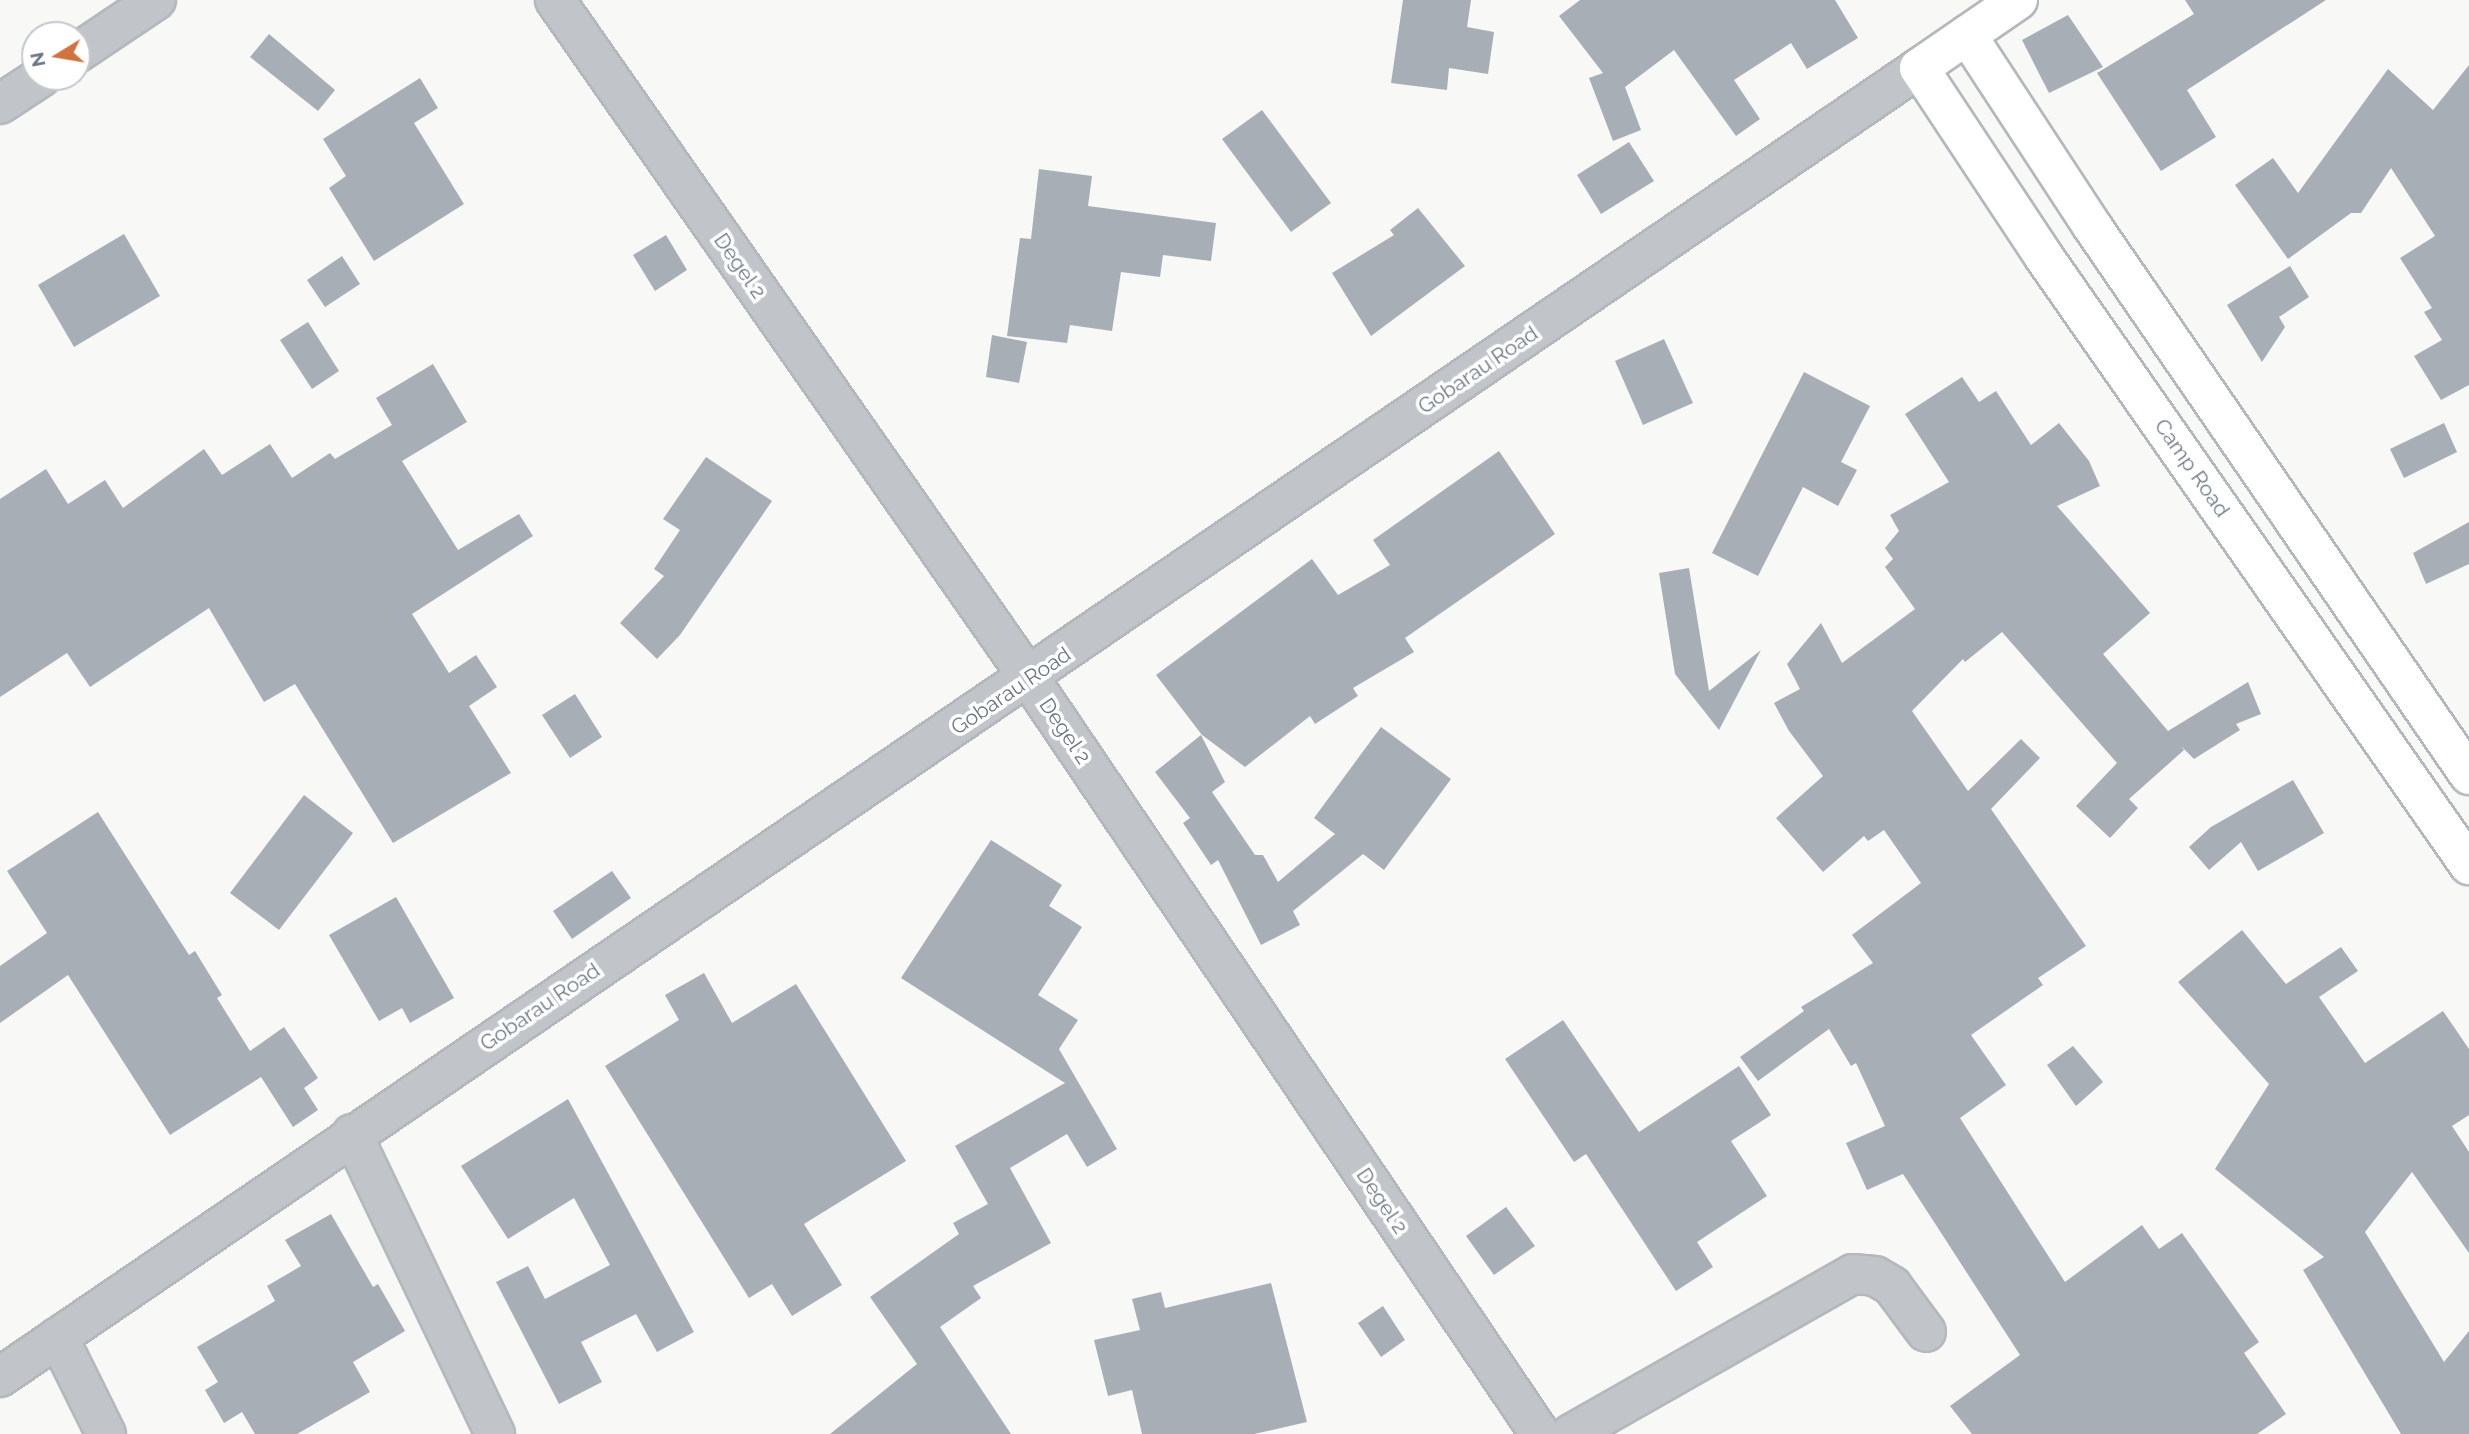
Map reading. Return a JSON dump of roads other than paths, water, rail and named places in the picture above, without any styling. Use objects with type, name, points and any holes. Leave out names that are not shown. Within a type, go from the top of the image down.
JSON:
[{"type":"main road","name":"Gobarau Road","points":[[1919,68],[2018,0]]},
{"type":"main road","points":[[1967,35],[2092,226],[2469,775]]},
{"type":"main road","name":"Camp Road","points":[[1919,68],[2044,257],[2469,865]]},
{"type":"main road","points":[[2044,257],[2092,226]]},
{"type":"street","points":[[91,44],[156,0]]},
{"type":"street","name":"Degel 2","points":[[555,0],[1029,678],[1540,1434]]},
{"type":"street","name":"Gobarau Road","points":[[0,1377],[352,1134],[1029,678],[1919,68]]},
{"type":"street","points":[[0,104],[21,90]]},
{"type":"street","points":[[352,1134],[495,1434]]},
{"type":"street","points":[[1571,1434],[1853,1274],[1875,1276],[1892,1286],[1926,1332]]},
{"type":"street","points":[[58,1337],[106,1434]]}]
